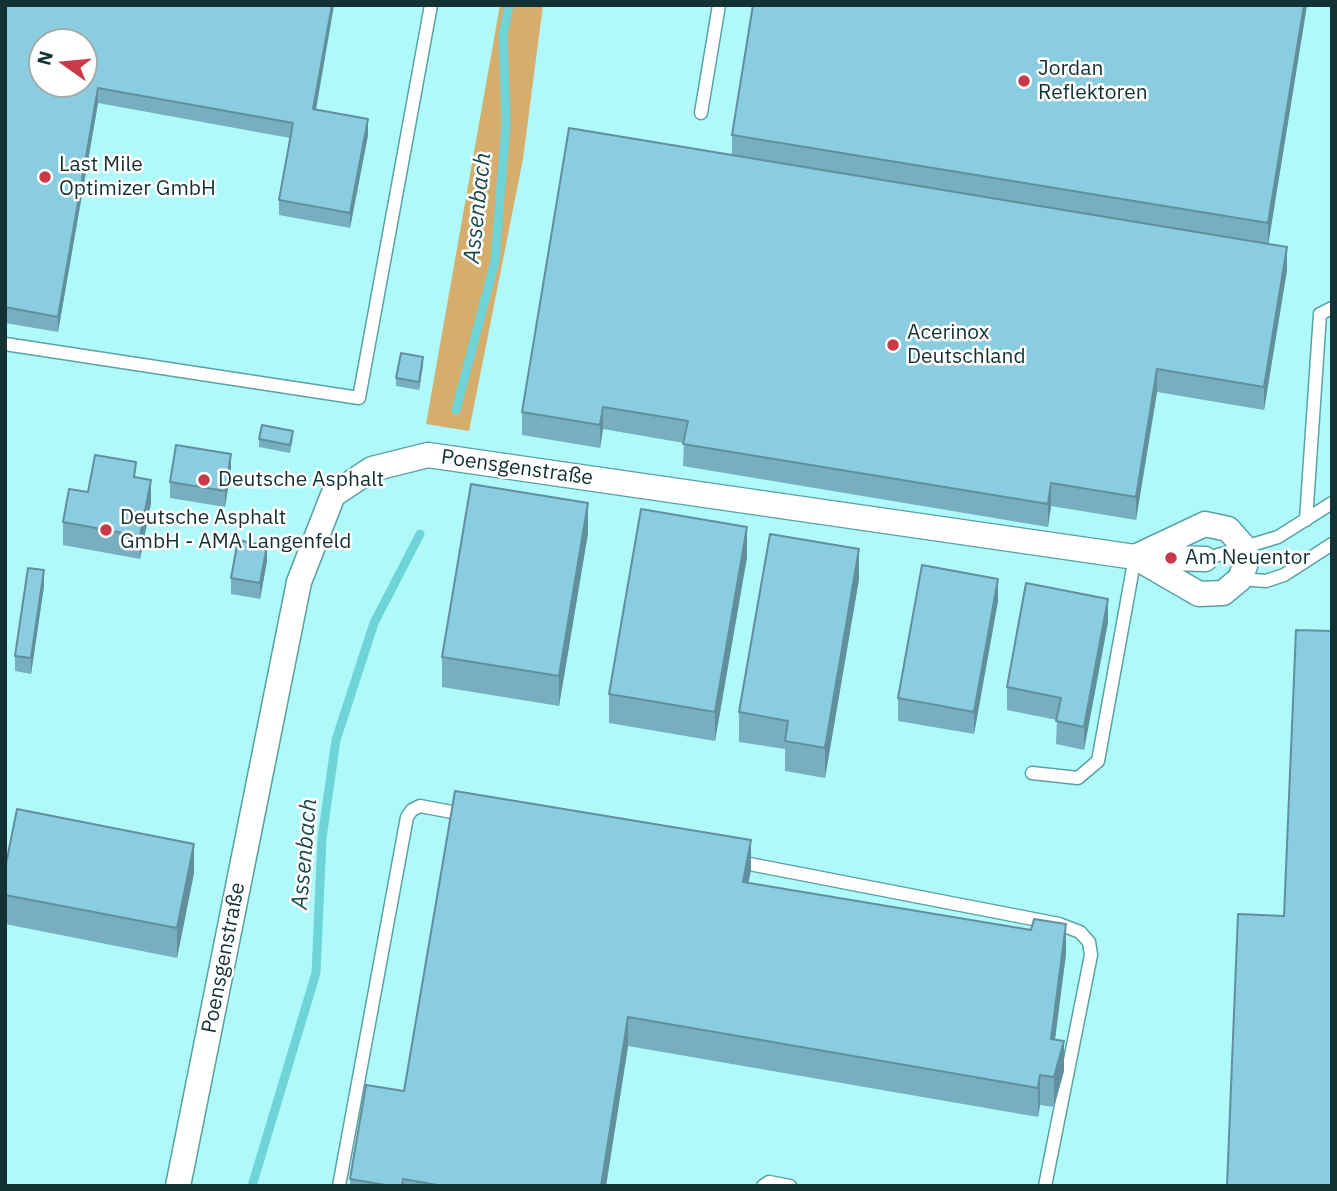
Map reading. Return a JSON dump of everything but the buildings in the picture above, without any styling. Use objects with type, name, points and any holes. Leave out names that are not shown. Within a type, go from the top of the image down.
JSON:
[{"type":"street","name":"Poensgenstraße","points":[[178,1186],[299,582],[333,495],[372,469],[428,455],[1135,557],[1205,559]]},
{"type":"street","points":[[1205,524],[1228,529],[1245,548],[1245,566],[1241,579],[1223,593],[1199,594],[1135,557],[1205,524]]},
{"type":"lane","points":[[5,344],[359,398],[431,5]]},
{"type":"lane","points":[[701,113],[719,5]]},
{"type":"lane","points":[[1306,520],[1320,314],[1332,308]]},
{"type":"lane","points":[[1205,559],[1278,537],[1332,503]]},
{"type":"lane","points":[[1241,579],[1266,580],[1284,575],[1332,544]]},
{"type":"lane","points":[[1032,773],[1078,778],[1091,770],[1098,761],[1135,557]]},
{"type":"lane","points":[[339,1186],[407,817],[412,810],[420,806],[487,818]]},
{"type":"lane","points":[[717,858],[1045,921],[1080,932],[1089,942],[1091,955],[1045,1186]]},
{"type":"lane","points":[[763,1186],[769,1182],[790,1186]]},
{"type":"shaded area","points":[[500,5],[543,5],[523,159],[469,431],[426,424]]},
{"type":"waterway","name":"Assenbach","points":[[456,410],[495,261],[506,123],[503,35],[509,5]]},
{"type":"waterway","name":"Assenbach","points":[[252,1186],[316,973],[322,838],[336,740],[374,623],[420,534]]},
{"type":"place","name":"Jordan Reflektoren","points":[[1024,81]]},
{"type":"place","name":"Last Mile Optimizer GmbH","points":[[45,177]]},
{"type":"place","name":"Acerinox Deutschland","points":[[893,345]]},
{"type":"place","name":"Deutsche Asphalt","points":[[204,480]]},
{"type":"place","name":"Deutsche Asphalt GmbH - AMA Langenfeld","points":[[106,530]]},
{"type":"place","name":"Am Neuentor","points":[[1171,558]]}]
